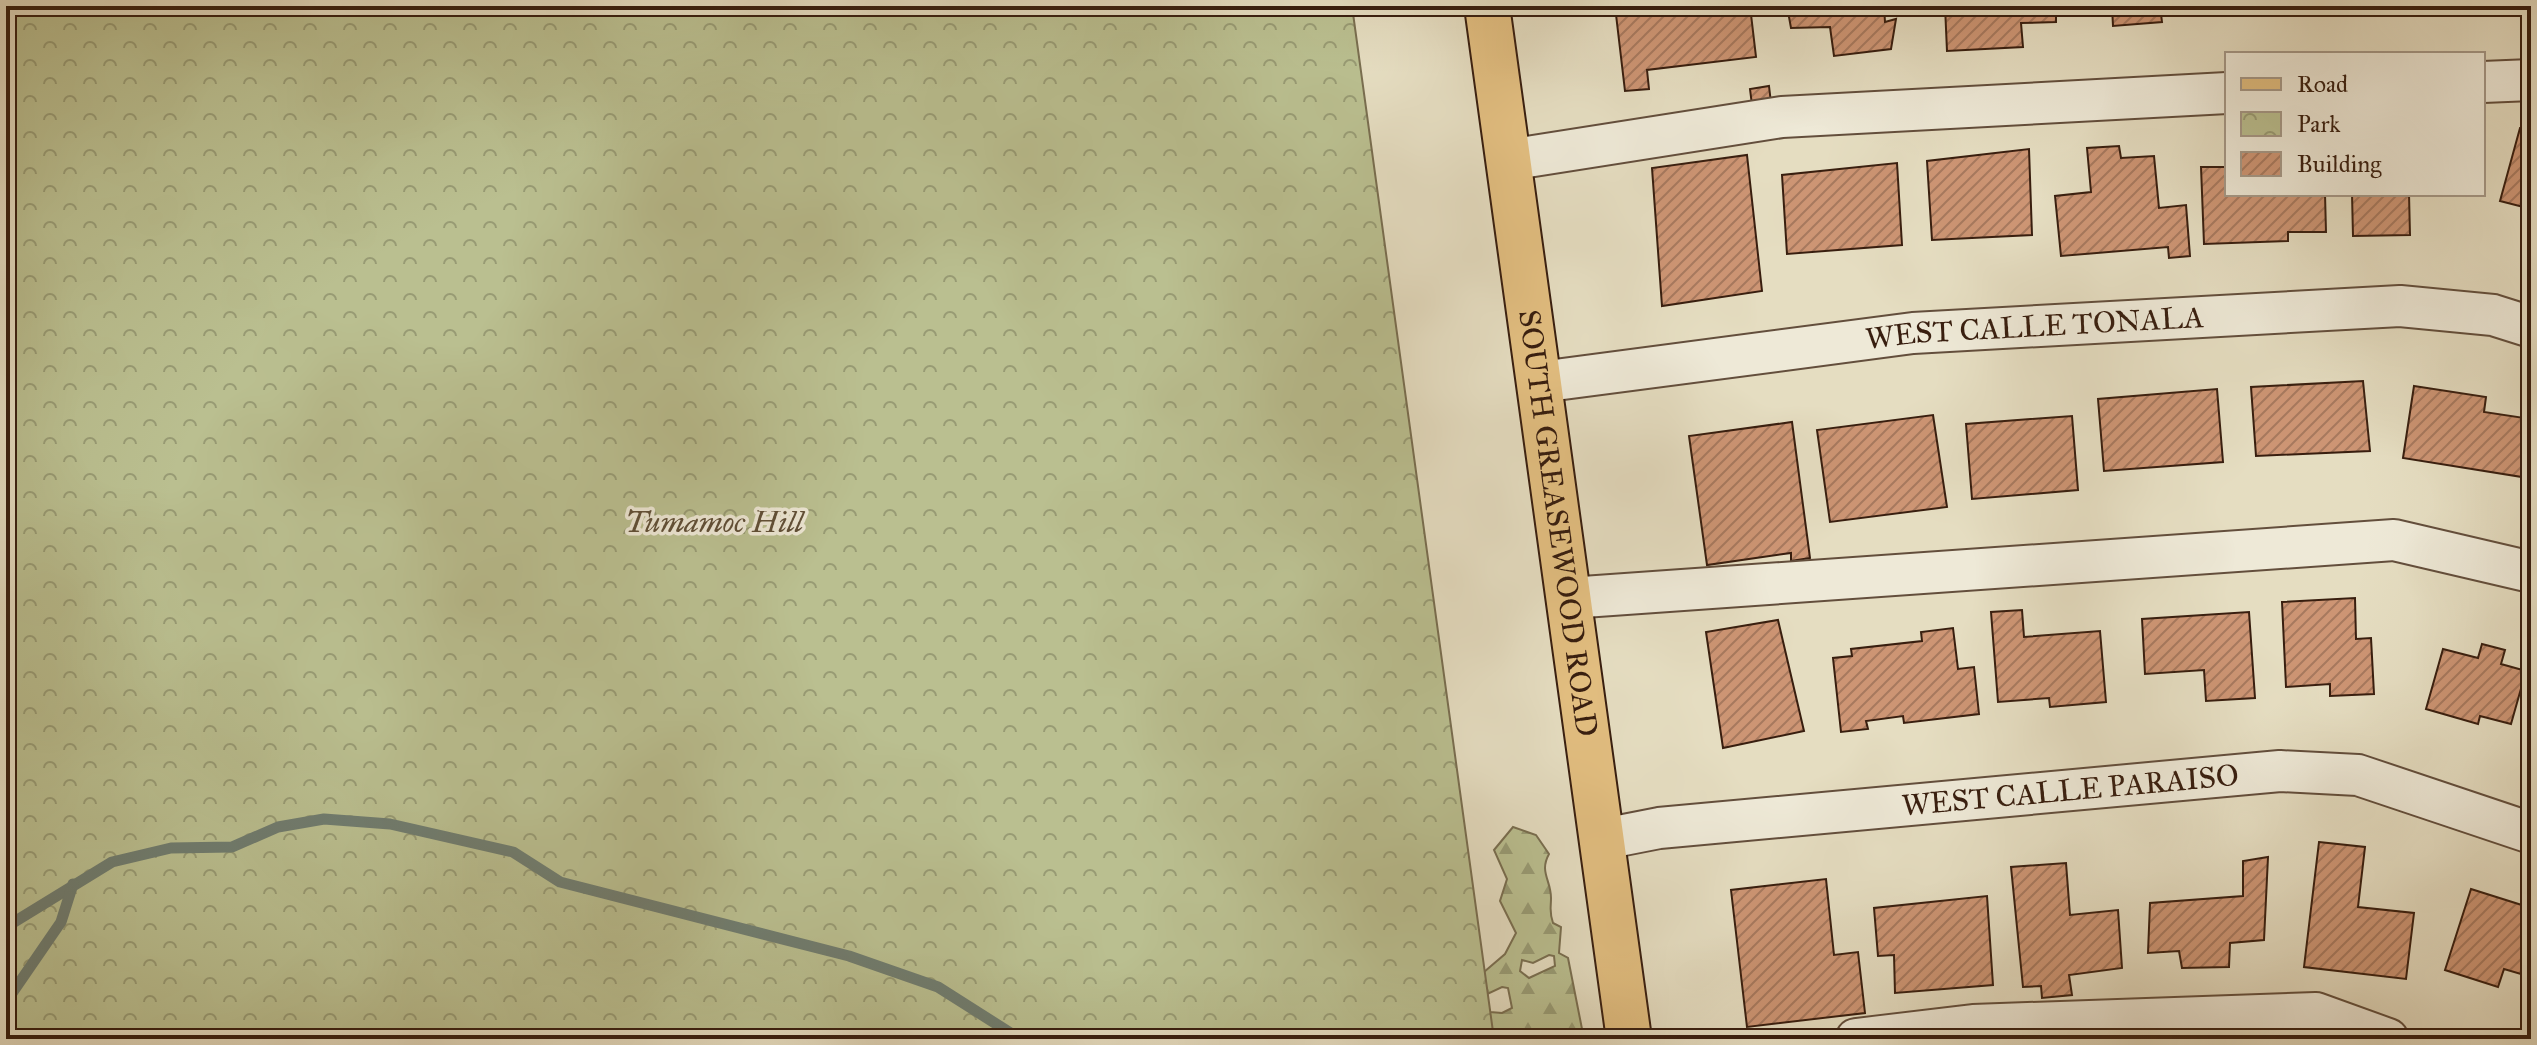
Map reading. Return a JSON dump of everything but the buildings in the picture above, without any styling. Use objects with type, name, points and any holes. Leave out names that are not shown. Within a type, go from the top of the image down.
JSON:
[{"type":"main road","name":"SOUTH GREASEWOOD ROAD","points":[[1487,6],[1629,1039]]},
{"type":"street","points":[[2485,82],[2531,80]]},
{"type":"street","points":[[1508,160],[1782,117],[2225,93]]},
{"type":"street","name":"WEST CALLE TONALA","points":[[1540,382],[1913,333],[2337,309],[2400,306],[2493,315],[2531,327]]},
{"type":"street","points":[[1569,598],[2394,540],[2531,572]]},
{"type":"street","name":"WEST CALLE PARAISO","points":[[1603,839],[1659,828],[2280,771],[2358,775],[2531,833]]},
{"type":"street","points":[[1856,1039],[1973,1025],[2316,1013],[2388,1039]]},
{"type":"green space","name":"Tumamoc Hill","points":[[6,6],[1352,6],[1494,1039],[6,1039]]},
{"type":"green space","points":[[1513,827],[1536,835],[1549,854],[1545,871],[1551,892],[1551,916],[1553,923],[1561,927],[1559,953],[1568,958],[1584,1039],[1474,1039],[1484,972],[1505,954],[1516,933],[1500,901],[1507,879],[1494,850]],"holes":[[[1549,955],[1554,956],[1555,966],[1529,978],[1520,971],[1522,960],[1533,963]],[[1502,987],[1508,988],[1512,1008],[1502,1013],[1490,1012],[1485,995]]]},
{"type":"waterway","points":[[6,927],[112,862],[171,848],[232,847],[278,827],[324,819],[390,824],[513,852],[560,882],[849,956],[938,987],[1020,1039]]},
{"type":"waterway","points":[[6,1002],[61,922],[73,884]]}]
